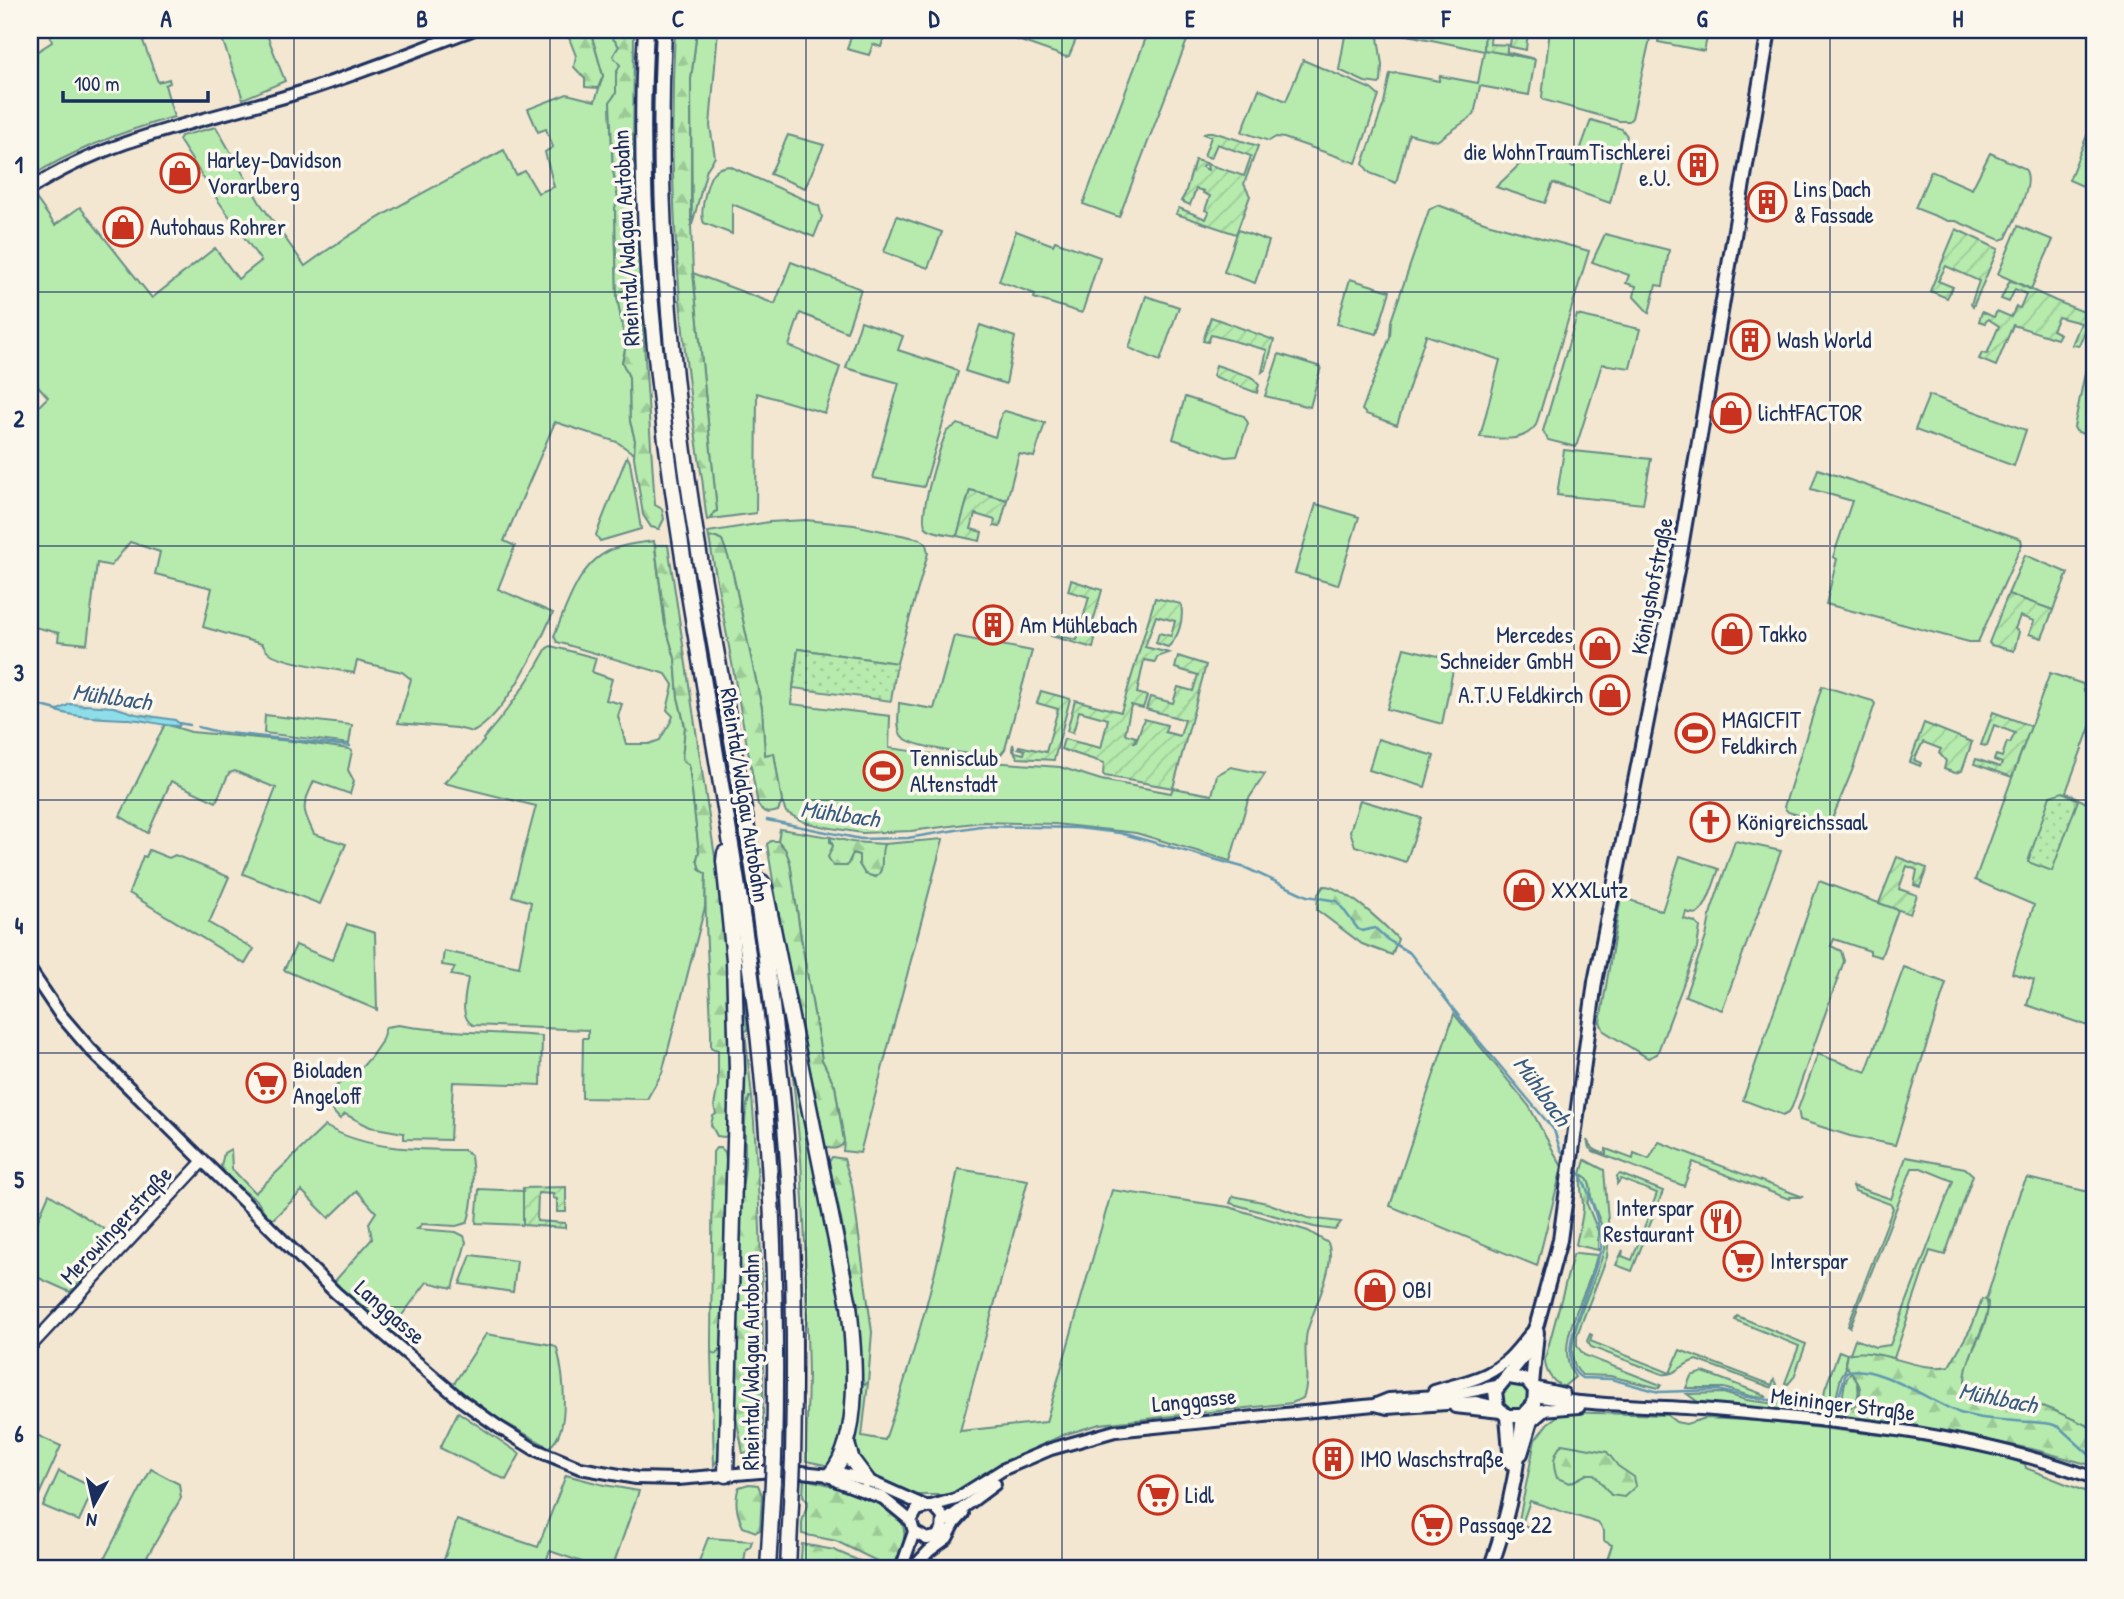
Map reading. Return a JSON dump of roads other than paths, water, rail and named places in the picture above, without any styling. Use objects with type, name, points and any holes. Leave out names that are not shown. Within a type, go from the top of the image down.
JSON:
[{"type":"highway","name":"Rheintal/Walgau Autobahn","points":[[646,30],[643,155],[647,263],[656,371],[677,524],[751,976],[769,1158],[775,1255],[776,1345],[774,1481],[768,1569]]},
{"type":"highway","name":"Rheintal/Walgau Autobahn","points":[[664,30],[662,120],[665,249],[677,392],[697,538],[752,862],[779,1062],[788,1162],[795,1356],[788,1569]]},
{"type":"highway","points":[[726,1475],[737,1069],[734,960],[724,861],[729,831]]},
{"type":"highway","points":[[752,862],[765,889],[849,1305],[854,1356],[853,1392],[847,1444],[839,1465],[830,1475]]},
{"type":"highway","points":[[847,1444],[852,1460],[867,1480]]},
{"type":"main road","points":[[30,189],[83,159],[126,141],[320,86],[472,30]]},
{"type":"main road","name":"Königshofstraße","points":[[1536,1326],[1558,1251],[1595,982],[1678,565],[1769,30]]},
{"type":"main road","name":"Langgasse","points":[[30,970],[76,1035],[336,1293],[448,1390],[511,1436],[561,1461],[605,1474],[650,1479],[783,1470],[830,1475],[841,1473],[867,1480],[927,1506],[956,1499],[1004,1469],[1064,1444],[1115,1431],[1374,1405],[1389,1399],[1452,1395],[1497,1385]]},
{"type":"main road","points":[[1510,1498],[1511,1452],[1502,1412],[1494,1396],[1497,1385],[1509,1377],[1523,1357],[1536,1326]]},
{"type":"main road","points":[[1490,1569],[1510,1498],[1533,1389],[1536,1326]]},
{"type":"main road","points":[[1422,1397],[1494,1371],[1516,1352],[1536,1326]]},
{"type":"main road","points":[[1509,1377],[1522,1378],[1533,1389]]},
{"type":"main road","name":"Meininger Straße","points":[[1533,1389],[1623,1406],[1764,1415],[1958,1440],[2033,1458],[2094,1478]]},
{"type":"main road","name":"Langgasse","points":[[1374,1405],[1387,1408],[1476,1402],[1502,1412]]},
{"type":"main road","name":"Meininger Straße","points":[[1527,1413],[1546,1409],[1623,1406]]},
{"type":"main road","points":[[1517,1468],[1530,1425],[1546,1409]]},
{"type":"main road","points":[[1502,1412],[1527,1413]]},
{"type":"main road","name":"Langgasse","points":[[944,1522],[1023,1462]]},
{"type":"main road","name":"Langgasse","points":[[830,1475],[836,1482],[883,1498],[912,1527]]},
{"type":"main road","points":[[908,1567],[947,1538],[964,1513],[966,1505]]},
{"type":"main road","points":[[927,1506],[940,1511],[944,1522],[939,1534],[927,1539],[908,1567],[912,1527],[917,1510],[927,1506]]},
{"type":"main road","points":[[912,1527],[927,1539]]},
{"type":"street","name":"Merowingerstraße","points":[[30,1347],[203,1161]]},
{"type":"water","points":[[70,704],[114,707],[136,714],[175,720],[180,724],[172,726],[56,711]]},
{"type":"waterway","name":"Mühlbach","points":[[30,703],[57,710]]},
{"type":"waterway","name":"Mühlbach","points":[[178,723],[190,725]]},
{"type":"waterway","name":"Mühlbach","points":[[198,727],[218,732],[350,746]]},
{"type":"waterway","name":"Mühlbach","points":[[767,820],[861,839],[908,838],[980,826],[1077,828],[1120,833],[1246,868],[1307,896],[1337,901],[1358,929],[1362,931],[1375,928],[1388,940],[1410,953],[1468,1028],[1554,1130],[1560,1149],[1566,1157]]},
{"type":"waterway","name":"Mühlbach","points":[[1575,1167],[1593,1205],[1601,1239],[1598,1260],[1572,1336],[1570,1354],[1573,1368],[1582,1378],[1611,1379],[1659,1392],[1718,1390],[1747,1397],[1828,1408],[1837,1404],[1846,1372],[1871,1372],[1960,1413],[2059,1427],[2094,1459]]},
{"type":"place","name":"die WohnTraumTischlerei e.U.","points":[[1698,165]]},
{"type":"place","name":"Harley-Davidson Vorarlberg","points":[[180,173]]},
{"type":"place","name":"Lins Dach & Fassade","points":[[1767,202]]},
{"type":"place","name":"Autohaus Rohrer","points":[[123,227]]},
{"type":"place","name":"Wash World","points":[[1750,340]]},
{"type":"place","name":"lichtFACTOR","points":[[1731,413]]},
{"type":"place","name":"Am Mühlebach","points":[[993,625]]},
{"type":"place","name":"Takko","points":[[1732,634]]},
{"type":"place","name":"Mercedes Schneider GmbH","points":[[1600,648]]},
{"type":"place","name":"A.T.U Feldkirch","points":[[1610,695]]},
{"type":"place","name":"MAGICFIT Feldkirch","points":[[1695,733]]},
{"type":"place","name":"Tennisclub Altenstadt","points":[[883,771]]},
{"type":"place","name":"Königreichssaal","points":[[1710,822]]},
{"type":"place","name":"XXXLutz","points":[[1524,890]]},
{"type":"place","name":"Bioladen Angeloff","points":[[266,1083]]},
{"type":"place","name":"Interspar Restaurant","points":[[1721,1221]]},
{"type":"place","name":"Interspar","points":[[1743,1261]]},
{"type":"place","name":"OBI","points":[[1375,1290]]},
{"type":"place","name":"IMO Waschstraße","points":[[1333,1459]]},
{"type":"place","name":"Lidl","points":[[1158,1495]]},
{"type":"place","name":"Passage 22","points":[[1432,1525]]}]
